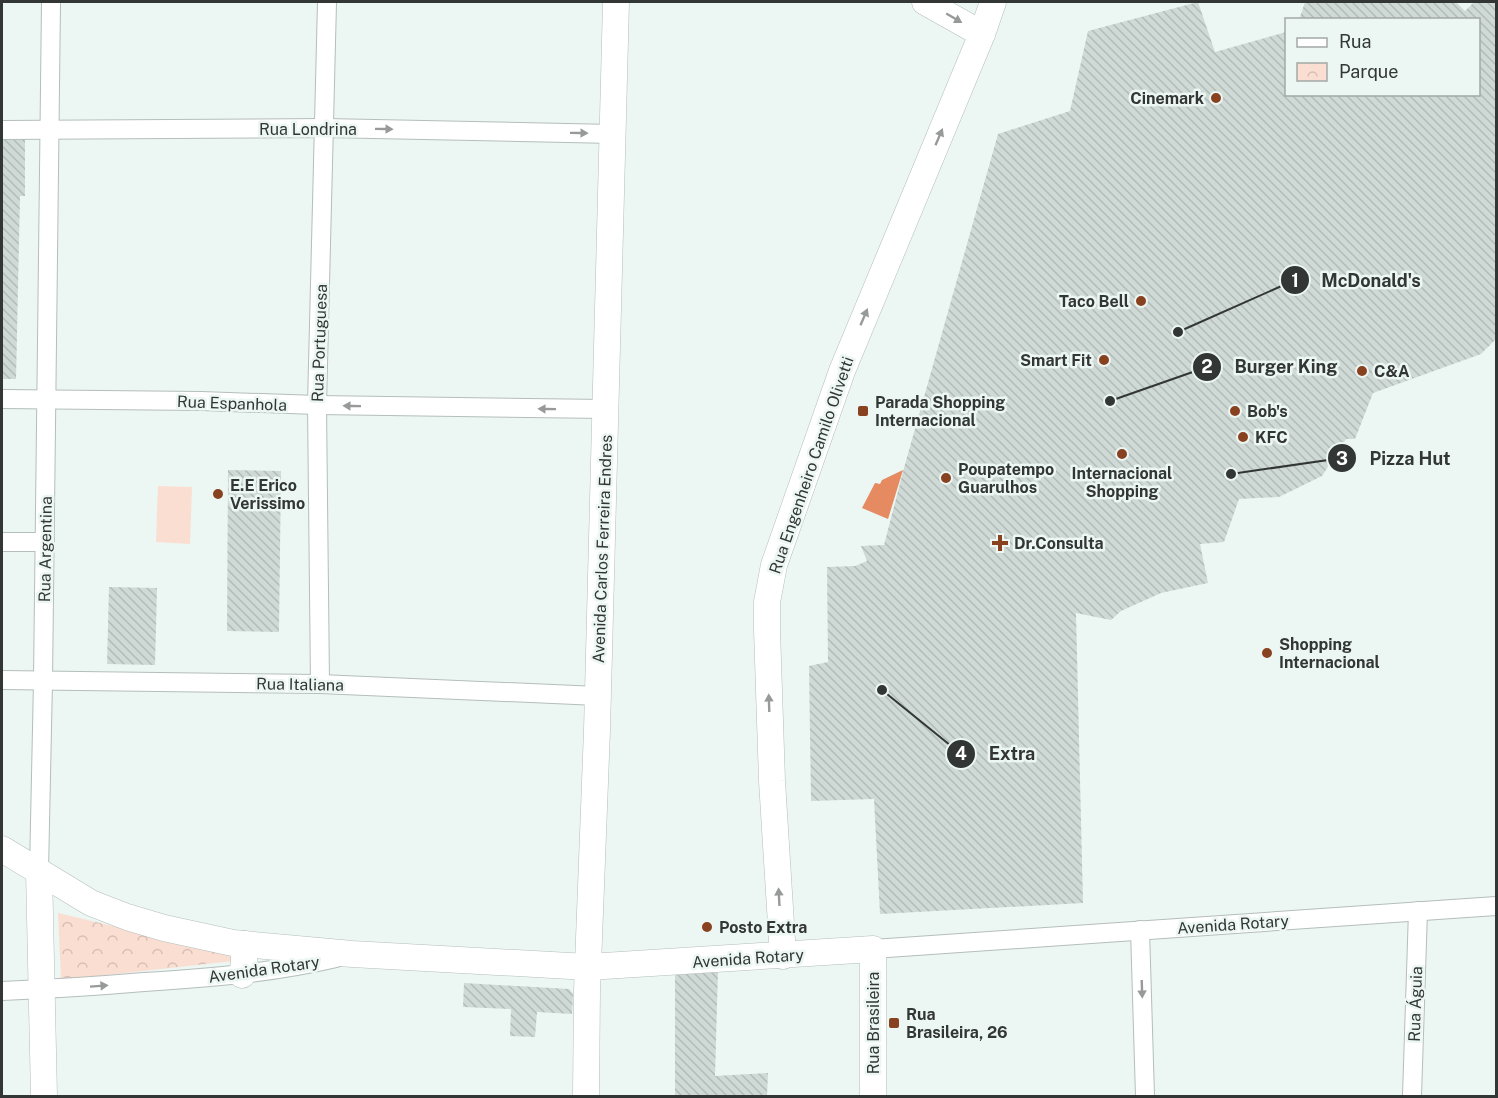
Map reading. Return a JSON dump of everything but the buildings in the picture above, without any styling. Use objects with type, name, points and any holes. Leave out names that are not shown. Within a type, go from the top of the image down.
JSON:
[{"type":"street","name":"Rua Argentina","points":[[44,1096],[39,871],[44,681],[51,2]]},
{"type":"street","name":"Rua Portuguesa","points":[[320,684],[317,405],[327,2]]},
{"type":"street","name":"Avenida Carlos Ferreira Endres","points":[[586,1096],[616,2]]},
{"type":"street","points":[[925,2],[982,34]]},
{"type":"street","name":"Rua Engenheiro Camilo Olivetti","points":[[783,956],[772,782],[767,630],[767,602],[774,565],[842,371],[982,34],[993,2]]},
{"type":"street","name":"Rua Londrina","points":[[2,130],[325,128],[614,134]]},
{"type":"street","name":"Rua Espanhola","points":[[2,399],[606,409]]},
{"type":"street","points":[[2,542],[45,542]]},
{"type":"street","name":"Rua Italiana","points":[[2,680],[320,684],[598,696]]},
{"type":"street","points":[[2,849],[91,903],[127,917],[164,928],[244,944],[352,954]]},
{"type":"street","name":"Avenida Rotary","points":[[2,991],[242,975],[297,967],[352,954],[588,967],[783,956],[1497,906]]},
{"type":"street","name":"Rua Águia","points":[[1412,1096],[1418,911]]},
{"type":"street","points":[[1140,930],[1145,1096]]},
{"type":"street","points":[[242,975],[244,944]]},
{"type":"street","name":"Rua Brasileira","points":[[873,949],[873,1096]]},
{"type":"green space","points":[[158,486],[192,487],[190,544],[156,542]]},
{"type":"green space","points":[[58,913],[252,959],[61,980]]},
{"type":"shaded area","points":[[903,470],[888,519],[862,508],[875,483],[880,484],[882,480]]},
{"type":"place","name":"Cinemark","points":[[1216,98]]},
{"type":"place","name":"Taco Bell","points":[[1141,301]]},
{"type":"place","name":"McDonald's","points":[[1178,332]]},
{"type":"place","name":"Smart Fit","points":[[1104,360]]},
{"type":"place","name":"C&A","points":[[1362,371]]},
{"type":"place","name":"Burger King","points":[[1110,401]]},
{"type":"place","name":"Parada Shopping Internacional","points":[[863,411]]},
{"type":"place","name":"Bob's","points":[[1235,411]]},
{"type":"place","name":"KFC","points":[[1243,437]]},
{"type":"place","name":"Internacional Shopping","points":[[1122,454]]},
{"type":"place","name":"Pizza Hut","points":[[1231,474]]},
{"type":"place","name":"Poupatempo Guarulhos","points":[[946,478]]},
{"type":"place","name":"E.E Erico Verissimo","points":[[218,494]]},
{"type":"place","name":"Dr.Consulta","points":[[1000,543]]},
{"type":"place","name":"Shopping Internacional","points":[[1267,653]]},
{"type":"place","name":"Extra","points":[[882,690]]},
{"type":"place","name":"Posto Extra","points":[[707,927]]},
{"type":"place","name":"Rua Brasileira, 26","points":[[894,1023]]}]
